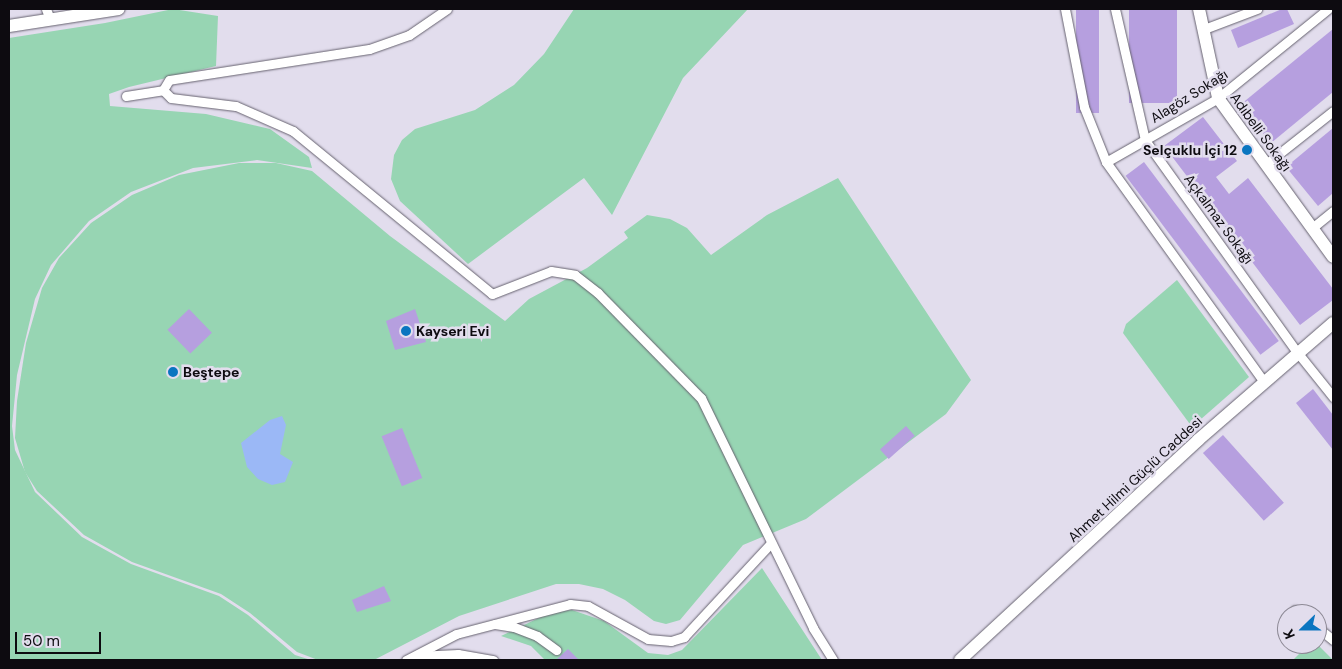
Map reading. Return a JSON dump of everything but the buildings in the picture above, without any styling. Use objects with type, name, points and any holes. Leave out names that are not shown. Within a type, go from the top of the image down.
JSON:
[{"type":"street","points":[[9,26],[48,14],[119,9]]},
{"type":"street","points":[[126,96],[163,90],[169,80],[369,49],[409,35],[447,9]]},
{"type":"street","points":[[1065,9],[1084,107],[1106,162],[1264,382]]},
{"type":"street","name":"Açkalmaz Sokağı","points":[[1115,9],[1145,140],[1297,352],[1333,397]]},
{"type":"street","name":"Adıbelli Sokağı","points":[[1200,9],[1218,98],[1333,257]]},
{"type":"street","points":[[1204,29],[1256,9]]},
{"type":"street","name":"Alagöz Sokağı","points":[[1106,162],[1218,98],[1328,9]]},
{"type":"street","points":[[163,90],[171,98],[236,106],[293,131],[492,294],[544,272],[563,271],[575,275],[598,293],[701,398],[813,628],[833,660]]},
{"type":"street","points":[[1266,164],[1333,111]]},
{"type":"street","points":[[1312,228],[1333,211]]},
{"type":"street","name":"Ahmet Hilmi Güçlü Caddesi","points":[[960,660],[1297,352],[1333,323]]},
{"type":"street","points":[[410,658],[456,634],[570,604],[588,606],[648,639],[671,641],[684,637],[771,543]]},
{"type":"street","points":[[491,624],[514,627],[537,636],[556,650]]},
{"type":"street","points":[[410,658],[458,654],[493,660]]},
{"type":"green space","points":[[173,9],[218,16],[216,66],[129,87],[109,94],[110,106],[206,114],[270,129],[309,157],[312,168],[257,160],[193,168],[131,192],[89,221],[51,265],[35,299],[17,375],[12,426],[15,450],[35,492],[82,537],[131,564],[219,596],[248,615],[295,655],[311,660],[9,660],[9,38],[105,23]]},
{"type":"green space","points":[[574,9],[748,9],[683,78],[612,215],[584,178],[468,264],[400,201],[391,179],[394,155],[402,140],[415,129],[475,110],[514,85],[544,54]]},
{"type":"green space","points":[[239,163],[276,163],[312,171],[390,236],[505,321],[529,299],[587,268],[628,238],[624,232],[647,215],[670,219],[687,228],[711,255],[767,215],[838,178],[971,380],[946,414],[806,519],[743,545],[680,620],[666,624],[654,621],[625,600],[603,589],[579,584],[556,584],[459,616],[374,660],[318,660],[297,652],[250,613],[221,594],[132,562],[84,535],[37,491],[25,472],[15,438],[17,401],[26,343],[42,288],[59,258],[91,223],[132,195],[179,175]]},
{"type":"green space","points":[[1177,280],[1249,377],[1192,427],[1123,333],[1126,324]]},
{"type":"green space","points":[[762,568],[822,660],[545,660],[531,646],[501,636],[551,612],[572,610],[604,621],[648,653],[668,655],[682,650]]},
{"type":"green space","points":[[1299,654],[1327,654],[1333,660],[1293,660]]},
{"type":"water","points":[[282,416],[286,425],[280,454],[293,462],[285,482],[272,485],[258,479],[247,467],[241,443],[270,420]]},
{"type":"place","name":"Selçuklu İçi 12","points":[[1247,150]]},
{"type":"place","name":"Kayseri Evi","points":[[406,331]]},
{"type":"place","name":"Beştepe","points":[[173,372]]}]
